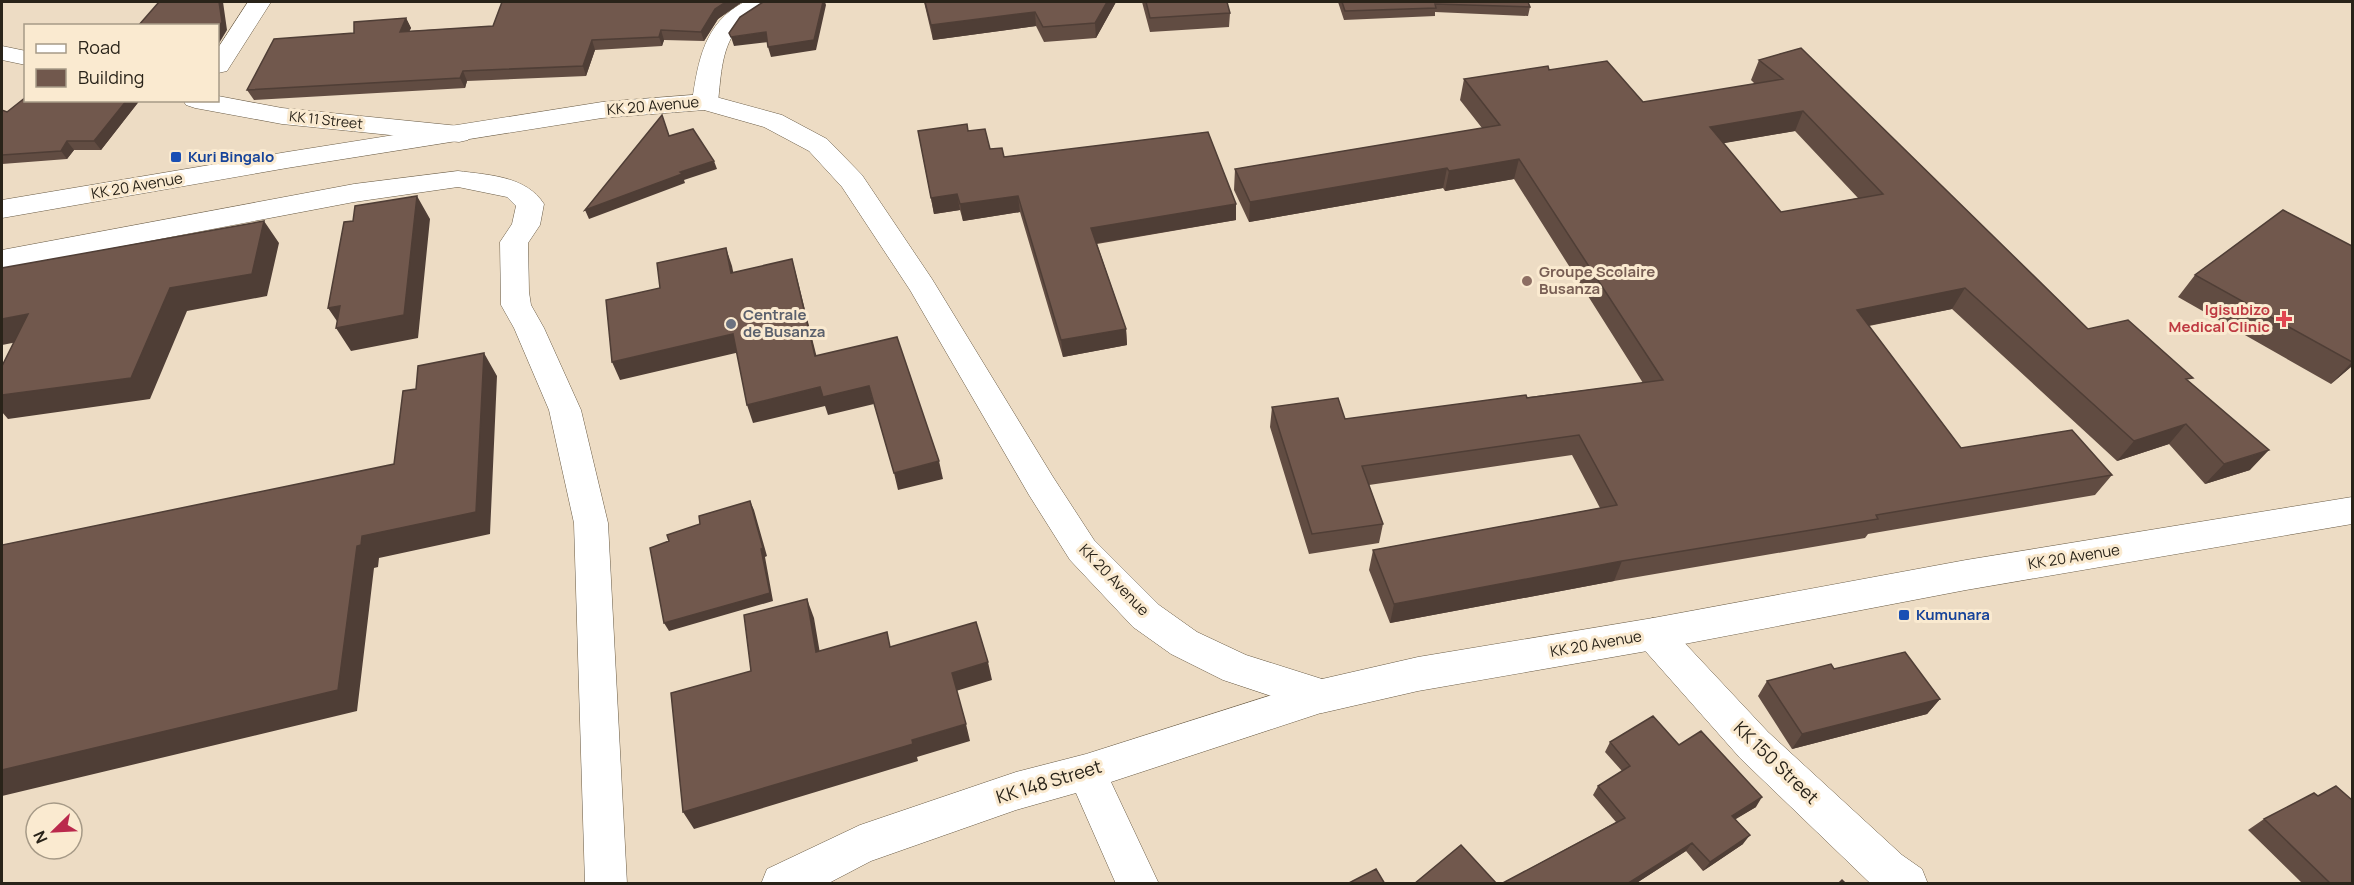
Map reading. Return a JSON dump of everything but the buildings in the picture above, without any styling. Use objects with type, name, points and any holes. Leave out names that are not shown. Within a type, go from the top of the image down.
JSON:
[{"type":"street","points":[[219,64],[259,2]]},
{"type":"street","points":[[705,102],[711,58],[721,30],[749,6],[760,2]]},
{"type":"street","points":[[2,53],[24,58]]},
{"type":"street","name":"KK 11 Street","points":[[201,102],[282,116],[459,134]]},
{"type":"street","name":"KK 20 Avenue","points":[[2,209],[287,160],[602,110],[705,102],[772,121],[818,145],[852,181],[922,286],[1041,486],[1082,550],[1146,616],[1184,643],[1236,668],[1322,696],[1418,674],[1653,634],[1966,575],[2352,511]]},
{"type":"street","points":[[2,260],[354,193],[458,179],[517,191],[530,204],[526,225],[514,242],[514,292],[516,304],[565,410],[591,523],[606,884]]},
{"type":"street","name":"KK 150 Street","points":[[1653,634],[1754,745],[1887,870],[1907,884]]},
{"type":"street","name":"KK 148 Street","points":[[782,884],[860,845],[1016,791],[1086,772],[1322,696]]},
{"type":"street","points":[[1086,772],[1138,884]]},
{"type":"place","name":"Kuri Bingalo","points":[[176,157]]},
{"type":"place","name":"Groupe Scolaire Busanza","points":[[1527,281]]},
{"type":"place","name":"Igisubizo Medical Clinic","points":[[2284,319]]},
{"type":"place","name":"Centrale de Busanza","points":[[731,324]]},
{"type":"place","name":"Kumunara","points":[[1904,615]]}]
